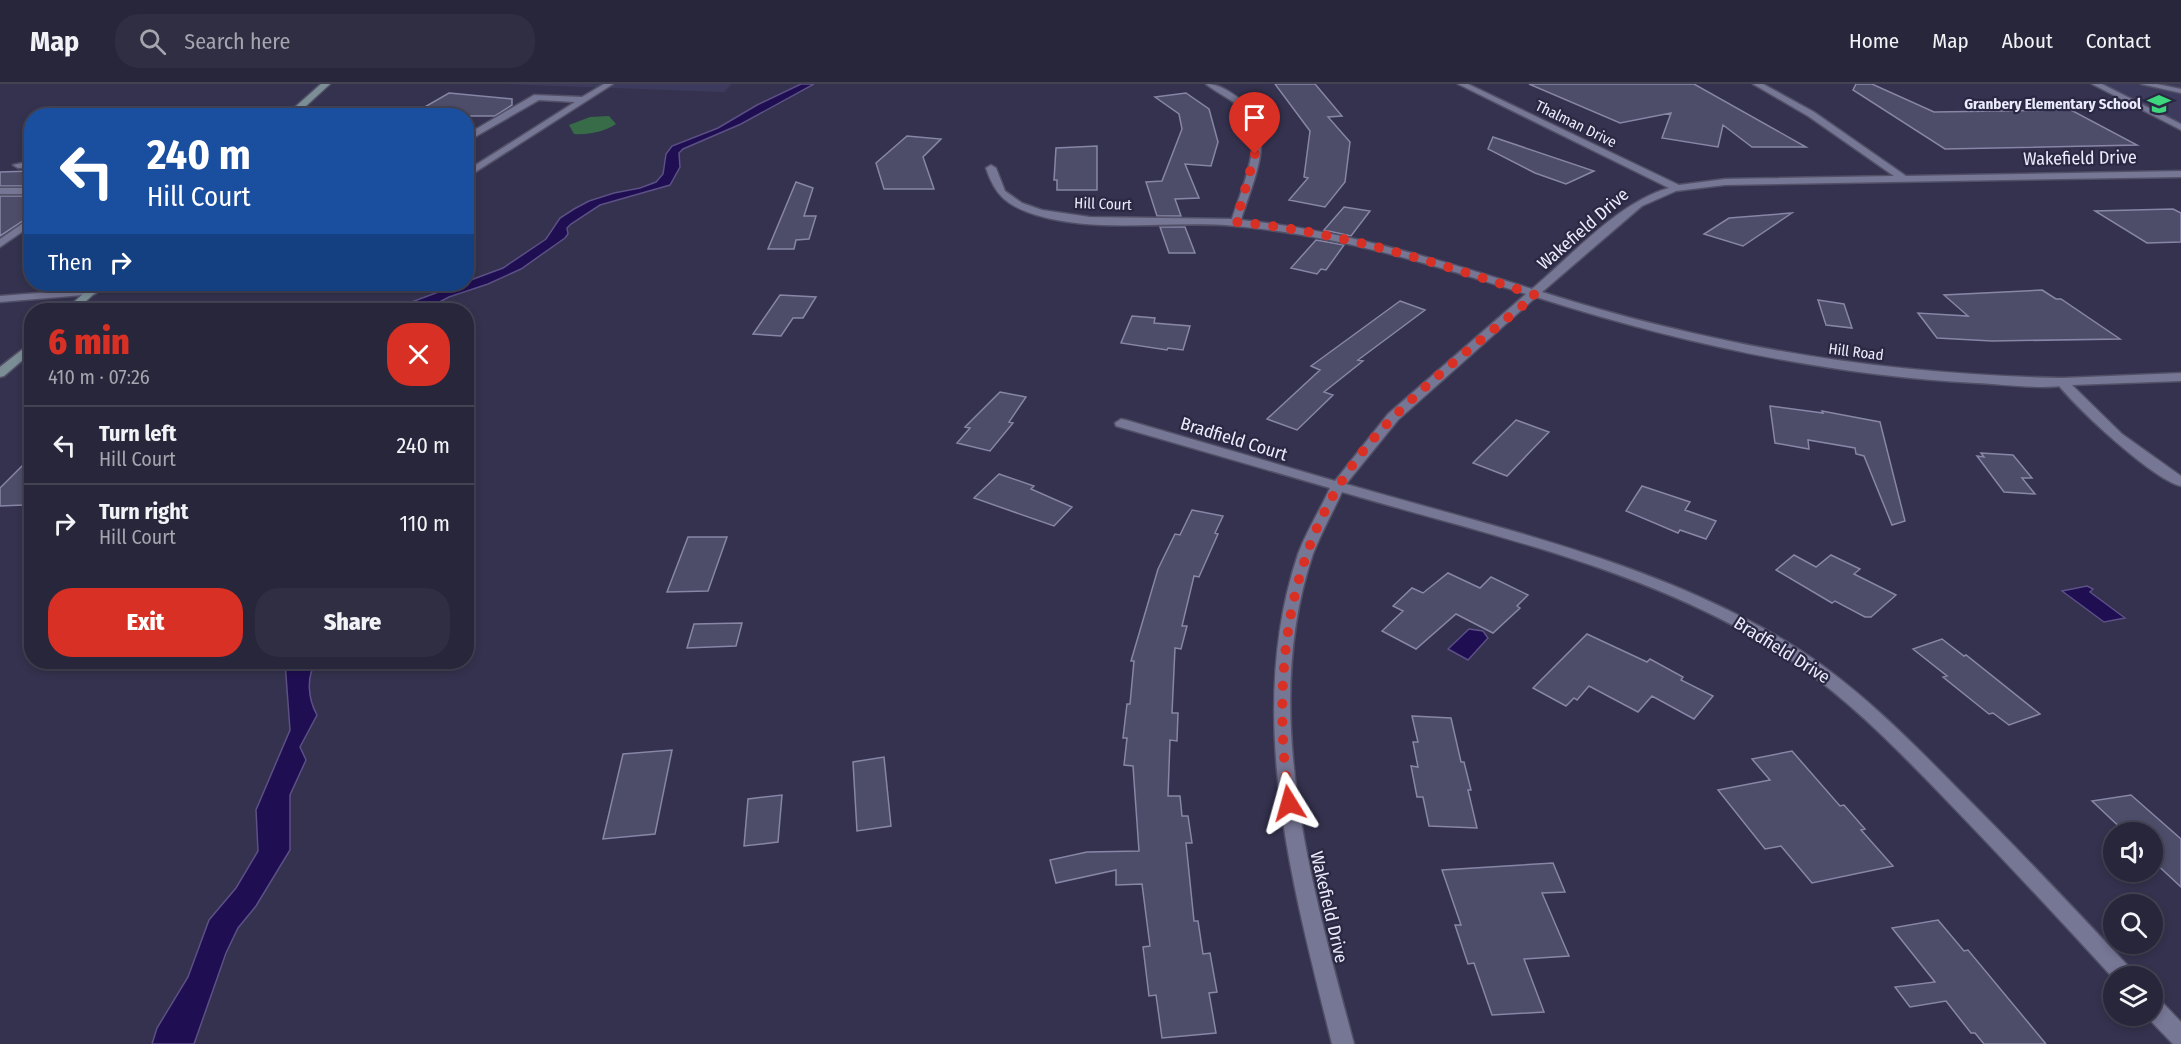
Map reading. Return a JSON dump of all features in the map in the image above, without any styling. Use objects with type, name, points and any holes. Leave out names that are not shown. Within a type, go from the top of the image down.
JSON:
[{"type":"main road","points":[[298,108],[326,84]]},
{"type":"main road","points":[[78,303],[91,292]]},
{"type":"main road","points":[[0,373],[24,352]]},
{"type":"street","points":[[474,170],[609,84]]},
{"type":"street","points":[[1210,84],[1245,108],[1257,128],[1258,143],[1236,222]]},
{"type":"street","name":"Thalman Drive","points":[[1462,84],[1677,188]]},
{"type":"street","points":[[1757,84],[1811,114],[1903,178]]},
{"type":"street","points":[[2096,84],[2181,127]]},
{"type":"street","points":[[2145,84],[2181,91]]},
{"type":"street","points":[[474,134],[537,97],[583,100]]},
{"type":"street","points":[[18,165],[24,165]]},
{"type":"street","name":"Hill Court","points":[[991,168],[996,184],[1004,195],[1023,205],[1049,214],[1097,220],[1236,222],[1278,227],[1355,241],[1440,264],[1535,295]]},
{"type":"street","name":"Wakefield Drive","points":[[1343,1044],[1297,849],[1283,757],[1281,720],[1286,638],[1296,591],[1321,519],[1337,488],[1363,451],[1393,417],[1634,206],[1677,188],[1725,182],[2181,174]]},
{"type":"street","points":[[0,191],[24,191]]},
{"type":"street","points":[[0,244],[24,225]]},
{"type":"street","points":[[0,299],[91,292]]},
{"type":"street","name":"Hill Road","points":[[1535,295],[1681,336],[1791,360],[1926,377],[2004,381],[2062,382],[2181,377]]},
{"type":"street","points":[[2062,382],[2095,419],[2116,437],[2181,482]]},
{"type":"street","name":"Bradfield Court","points":[[1121,423],[1337,488]]},
{"type":"street","name":"Bradfield Drive","points":[[1337,488],[1605,564],[1710,606],[1784,648],[1840,687],[1888,729],[2115,966]]},
{"type":"street","points":[[2163,1018],[2181,1037]]},
{"type":"shaded area","points":[[503,84],[732,84],[724,92]]},
{"type":"shaded area","points":[[801,84],[814,84],[741,124],[683,149],[679,153],[680,167],[670,185],[600,205],[571,224],[567,228],[568,234],[565,238],[521,269],[474,289],[474,279],[503,268],[546,239],[560,218],[589,201],[656,182],[663,174],[666,154],[672,146],[718,128],[757,105]]},
{"type":"shaded area","name":"Granbery Elementary School","points":[[2096,84],[2181,84],[2181,127]]},
{"type":"shaded area","points":[[441,291],[467,291],[437,303],[409,303]]},
{"type":"shaded area","points":[[2087,586],[2093,589],[2090,592],[2125,618],[2104,622],[2062,591]]},
{"type":"shaded area","points":[[1469,629],[1483,631],[1488,638],[1468,660],[1448,649]]},
{"type":"shaded area","points":[[286,669],[313,669],[309,688],[317,715],[300,747],[306,760],[290,795],[290,850],[256,906],[238,928],[226,953],[194,1044],[152,1044],[157,1028],[188,977],[209,920],[236,888],[258,851],[256,810],[290,730]]},
{"type":"green space","points":[[609,116],[616,124],[596,132],[574,134],[569,125],[590,117]]},
{"type":"building","points":[[1275,84],[1315,84],[1342,116],[1328,117],[1350,142],[1345,182],[1325,207],[1289,200],[1308,178],[1304,177],[1310,131]]},
{"type":"building","points":[[1529,84],[1694,84],[1806,147],[1752,147],[1723,125],[1718,147],[1662,138],[1671,113],[1620,123]]},
{"type":"building","points":[[1856,84],[1872,84],[1934,112],[2071,110],[2137,145],[1945,149],[1853,90]]},
{"type":"building","points":[[449,93],[512,99],[512,105],[495,116],[474,116],[474,108],[423,108]]},
{"type":"building","points":[[1186,93],[1209,109],[1218,142],[1211,166],[1185,164],[1199,198],[1175,199],[1181,216],[1157,216],[1146,182],[1162,181],[1182,129],[1179,114],[1155,97]]},
{"type":"building","points":[[907,136],[941,139],[923,157],[934,189],[884,189],[876,163]]},
{"type":"building","points":[[1493,137],[1594,171],[1566,184],[1535,173],[1488,149]]},
{"type":"building","points":[[1097,146],[1097,190],[1057,190],[1057,180],[1054,180],[1056,148]]},
{"type":"building","points":[[24,171],[24,186],[0,186],[0,172]]},
{"type":"building","points":[[796,182],[813,188],[804,216],[816,216],[809,239],[796,240],[794,249],[768,249]]},
{"type":"building","points":[[0,196],[24,196],[24,220],[0,236]]},
{"type":"building","points":[[1344,207],[1370,211],[1351,236],[1324,230]]},
{"type":"building","points":[[2173,209],[2181,213],[2181,242],[2147,243],[2095,211]]},
{"type":"building","points":[[1792,213],[1743,246],[1704,234],[1729,218]]},
{"type":"building","points":[[1160,227],[1185,227],[1195,253],[1169,253]]},
{"type":"building","points":[[1316,240],[1344,245],[1326,270],[1321,269],[1317,274],[1291,268]]},
{"type":"building","points":[[2042,290],[2056,299],[2061,299],[2120,339],[1992,341],[1937,338],[1918,313],[1968,316],[1944,295]]},
{"type":"building","points":[[780,295],[816,297],[803,318],[793,318],[781,336],[753,334]]},
{"type":"building","points":[[1818,300],[1844,304],[1852,328],[1826,325]]},
{"type":"building","points":[[1400,301],[1425,310],[1358,360],[1363,361],[1324,392],[1333,395],[1297,430],[1267,419],[1320,370],[1311,366]]},
{"type":"building","points":[[1132,316],[1155,318],[1154,323],[1190,326],[1183,350],[1121,343]]},
{"type":"building","points":[[1000,392],[1026,397],[1009,422],[1013,423],[990,451],[957,443],[970,428],[965,427]]},
{"type":"building","points":[[1770,406],[1823,413],[1822,411],[1880,422],[1905,521],[1892,525],[1864,456],[1856,454],[1855,448],[1808,440],[1809,449],[1775,443]]},
{"type":"building","points":[[1516,420],[1549,432],[1507,476],[1473,463]]},
{"type":"building","points":[[1981,453],[2013,455],[2032,478],[2022,478],[2035,494],[2004,492],[1977,456],[1984,457]]},
{"type":"building","points":[[24,464],[23,505],[0,506],[0,488]]},
{"type":"building","points":[[999,474],[1034,486],[1031,489],[1072,507],[1054,526],[974,498]]},
{"type":"building","points":[[1642,486],[1690,502],[1685,510],[1716,521],[1706,539],[1680,530],[1678,533],[1626,511]]},
{"type":"building","points":[[1192,510],[1223,516],[1215,533],[1218,534],[1199,577],[1194,576],[1182,626],[1187,626],[1181,649],[1175,648],[1172,713],[1178,713],[1177,741],[1170,740],[1168,796],[1180,796],[1182,816],[1188,816],[1192,843],[1186,843],[1194,921],[1198,921],[1203,954],[1210,953],[1217,992],[1209,993],[1216,1033],[1162,1038],[1156,995],[1149,996],[1143,947],[1150,946],[1142,884],[1116,885],[1116,870],[1056,883],[1050,860],[1087,852],[1139,851],[1133,766],[1124,765],[1127,738],[1123,738],[1127,704],[1130,704],[1134,661],[1131,661],[1158,569],[1175,534],[1180,535]]},
{"type":"building","points":[[688,537],[727,537],[708,591],[667,592]]},
{"type":"building","points":[[1794,555],[1816,567],[1831,555],[1860,569],[1854,574],[1896,595],[1871,617],[1865,617],[1835,601],[1832,603],[1776,570]]},
{"type":"building","points":[[1448,573],[1480,588],[1491,577],[1528,595],[1517,606],[1520,608],[1493,633],[1456,614],[1416,649],[1382,631],[1403,611],[1393,606],[1412,588],[1423,593]]},
{"type":"building","points":[[742,623],[736,646],[687,648],[694,624]]},
{"type":"building","points":[[1587,634],[1647,662],[1650,659],[1683,677],[1681,680],[1713,696],[1694,719],[1652,696],[1638,712],[1589,686],[1577,700],[1574,698],[1566,706],[1533,688]]},
{"type":"building","points":[[1942,639],[1964,656],[1966,655],[2040,714],[2009,725],[1993,713],[1989,714],[1913,649]]},
{"type":"building","points":[[1412,716],[1451,718],[1461,762],[1464,762],[1471,790],[1468,790],[1477,828],[1429,826],[1423,797],[1417,797],[1411,766],[1418,767],[1413,742],[1418,742]]},
{"type":"building","points":[[672,750],[655,834],[603,839],[623,754]]},
{"type":"building","points":[[1792,751],[1840,806],[1844,805],[1865,829],[1861,830],[1893,866],[1812,883],[1781,846],[1765,849],[1718,790],[1770,780],[1752,759]]},
{"type":"building","points":[[884,757],[891,826],[857,831],[853,762]]},
{"type":"building","points":[[782,795],[778,842],[744,846],[748,799]]},
{"type":"building","points":[[2131,795],[2162,822],[2114,822],[2092,801]]},
{"type":"building","points":[[2163,823],[2181,839],[2181,887],[2163,870]]},
{"type":"building","points":[[1553,863],[1565,892],[1542,893],[1569,956],[1524,959],[1544,1012],[1492,1015],[1474,963],[1468,964],[1455,925],[1461,925],[1442,870]]},
{"type":"building","points":[[1938,920],[1964,951],[1968,950],[2046,1044],[1984,1044],[1975,1033],[1971,1033],[1946,1001],[1910,1007],[1895,987],[1935,982],[1892,928]]},
{"type":"place","name":"Granbery Elementary School","points":[[2159,104]]},
{"type":"route","points":[[1255,154],[1236,222],[1355,241],[1440,264],[1535,295],[1393,417],[1363,451],[1337,488],[1321,519],[1296,591],[1286,638],[1281,720],[1289,803]]}]
